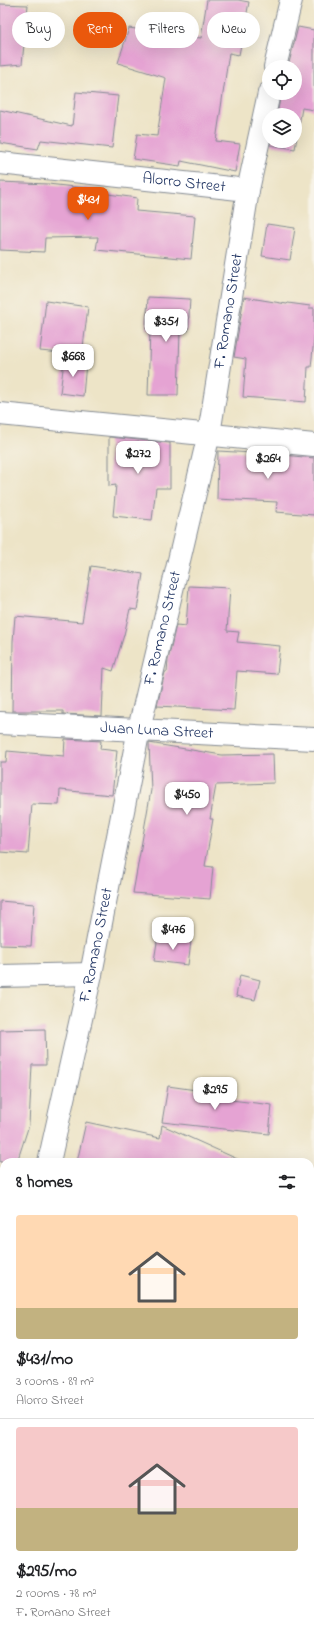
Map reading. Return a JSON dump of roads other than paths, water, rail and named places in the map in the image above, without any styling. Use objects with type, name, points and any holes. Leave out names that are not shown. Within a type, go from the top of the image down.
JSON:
[{"type":"street","points":[[277,60],[290,0]]},
{"type":"street","name":"F. Romano Street","points":[[50,1158],[91,974],[139,729],[209,434],[248,190],[268,100]]},
{"type":"street","name":"Alorro Street","points":[[0,163],[248,190]]},
{"type":"street","points":[[0,414],[314,445]]},
{"type":"street","name":"Juan Luna Street","points":[[0,723],[314,739]]},
{"type":"street","points":[[0,976],[91,974]]}]
